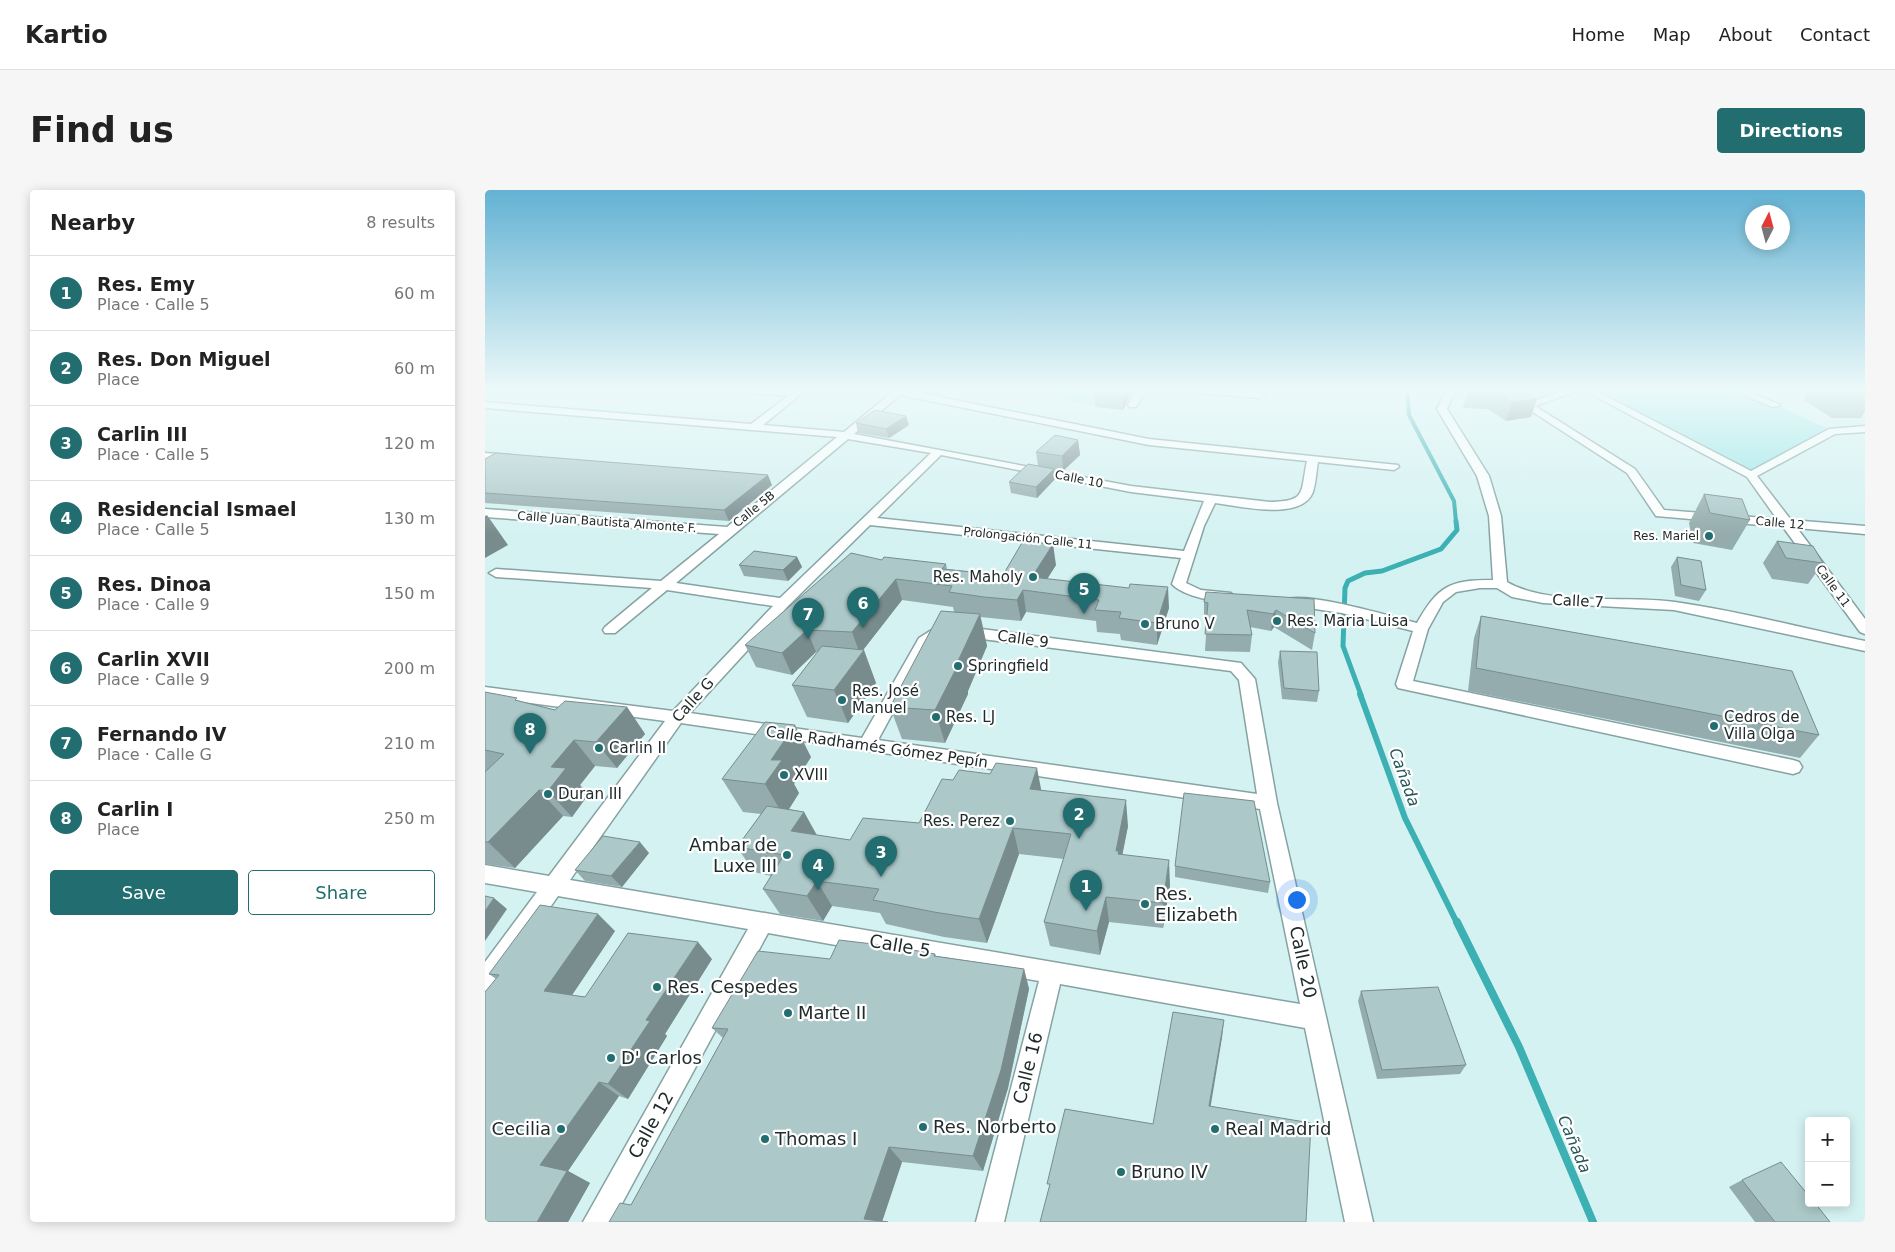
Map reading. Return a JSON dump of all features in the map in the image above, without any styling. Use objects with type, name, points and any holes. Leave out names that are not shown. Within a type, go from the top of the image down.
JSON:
[{"type":"street","name":"Calle 5B","points":[[610,630],[840,438]]},
{"type":"street","name":"Calle 10","points":[[863,438],[939,451],[1131,489],[1269,506],[1295,504],[1306,495],[1313,459]]},
{"type":"street","points":[[1130,438],[1149,442],[1394,467]]},
{"type":"street","points":[[1460,438],[1483,476],[1495,516],[1500,584],[1480,584],[1452,589],[1437,600],[1421,629],[1404,684],[1793,767]]},
{"type":"street","name":"Calle 12","points":[[1579,438],[1631,471],[1660,513],[1865,530]]},
{"type":"street","points":[[1680,438],[1751,475],[1820,438]]},
{"type":"street","name":"Calle G","points":[[485,980],[677,717],[783,603],[939,451]]},
{"type":"street","points":[[485,456],[524,460]]},
{"type":"street","name":"Calle 11","points":[[1751,475],[1865,629]]},
{"type":"street","points":[[770,479],[789,480]]},
{"type":"street","points":[[1211,499],[1198,526],[1179,584],[1187,590],[1199,594],[1237,597]]},
{"type":"street","name":"Calle Juan Bautista Almonte F.","points":[[485,513],[728,531]]},
{"type":"street","name":"Prolongación Calle 11","points":[[867,521],[1189,556]]},
{"type":"street","points":[[496,573],[664,585],[783,603]]},
{"type":"street","name":"Calle 7","points":[[1500,584],[1517,594],[1543,599],[1675,606],[1865,646]]},
{"type":"street","points":[[1274,600],[1321,604],[1369,614],[1421,629]]},
{"type":"street","name":"Calle 9","points":[[866,746],[924,641],[935,634],[951,630],[1236,667],[1243,672]]},
{"type":"street","name":"Calle 20","points":[[1243,672],[1247,679],[1268,803],[1359,1222]]},
{"type":"street","name":"Calle Radhamés Gómez Pepín","points":[[485,692],[677,717],[1268,803]]},
{"type":"street","name":"Calle 5","points":[[485,874],[1315,1018]]},
{"type":"street","name":"Calle 12","points":[[597,1222],[763,922]]},
{"type":"street","name":"Calle 16","points":[[989,1222],[1052,972]]},
{"type":"shaded area","points":[[1680,438],[1820,438],[1751,475]]},
{"type":"building","points":[[1051,438],[1078,440],[1062,456],[1036,452]]},
{"type":"building","points":[[496,453],[768,475],[724,510],[485,493],[485,459]]},
{"type":"building","points":[[1028,464],[1054,469],[1036,487],[1009,482]]},
{"type":"building","points":[[1704,494],[1742,499],[1750,520],[1710,513]]},
{"type":"building","points":[[1023,541],[1053,544],[1032,577],[1129,588],[1130,584],[1168,587],[1157,623],[1119,618],[1121,612],[1095,610],[1099,600],[1023,590],[1017,600],[984,597],[949,592],[952,586],[896,579],[852,632],[807,630],[782,653],[745,645],[851,553],[882,560],[884,557],[946,564],[942,569],[1003,575]]},
{"type":"building","points":[[1777,541],[1813,546],[1823,563],[1786,558]]},
{"type":"building","points":[[754,551],[797,557],[783,570],[739,565]]},
{"type":"building","points":[[1677,557],[1701,561],[1706,590],[1681,585]]},
{"type":"building","points":[[1206,592],[1314,599],[1315,633],[1276,610],[1273,614],[1247,610],[1252,635],[1205,634],[1208,603],[1204,602]]},
{"type":"building","points":[[941,611],[980,614],[958,661],[960,661],[935,710],[890,707]]},
{"type":"building","points":[[1481,616],[1792,671],[1819,735],[1476,668]]},
{"type":"building","points":[[822,646],[864,650],[834,690],[792,685]]},
{"type":"building","points":[[1280,651],[1317,652],[1319,691],[1284,688]]},
{"type":"building","points":[[485,692],[517,698],[515,700],[555,710],[565,701],[627,707],[596,742],[574,740],[551,767],[566,768],[548,791],[539,790],[488,842],[485,842],[485,772],[504,754],[485,750]]},
{"type":"building","points":[[765,722],[795,725],[771,760],[782,760],[765,784],[722,779]]},
{"type":"building","points":[[996,763],[1037,768],[1030,789],[1126,800],[1116,851],[1119,851],[1118,854],[1169,860],[1163,903],[1106,897],[1097,931],[1044,922],[1071,834],[1013,828],[979,919],[873,900],[879,889],[817,881],[807,896],[763,889],[784,855],[737,847],[767,806],[804,812],[791,831],[850,840],[863,818],[919,823],[942,779],[953,780],[959,770],[990,774]]},
{"type":"building","points":[[1184,793],[1254,801],[1270,882],[1175,866]]},
{"type":"building","points":[[603,836],[640,842],[611,876],[575,870]]},
{"type":"building","points":[[485,896],[494,898],[485,911]]},
{"type":"building","points":[[540,905],[598,914],[544,991],[585,997],[628,933],[698,942],[646,1020],[650,1021],[608,1084],[599,1082],[540,1165],[567,1171],[537,1222],[485,1222],[485,992],[499,975],[489,974]]},
{"type":"building","points":[[839,940],[890,946],[935,954],[934,956],[1024,969],[1001,1070],[973,1156],[889,1147],[864,1219],[888,1222],[609,1222],[620,1203],[631,1205],[728,1029],[712,1028],[758,951],[830,959]]},
{"type":"building","points":[[1438,987],[1466,1065],[1382,1070],[1361,991]]},
{"type":"building","points":[[1173,1012],[1224,1020],[1209,1106],[1311,1123],[1306,1222],[1040,1222],[1050,1184],[1047,1184],[1065,1109],[1153,1124]]},
{"type":"building","points":[[1781,1162],[1805,1191],[1805,1207],[1818,1207],[1830,1222],[1775,1222],[1742,1180]]},
{"type":"waterway","name":"Cañada","points":[[1421,438],[1454,501],[1456,522]]},
{"type":"waterway","name":"Cañada","points":[[1361,695],[1343,646],[1345,588],[1348,581],[1365,573],[1382,571],[1441,549],[1457,530],[1456,521]]},
{"type":"waterway","name":"Cañada","points":[[1360,694],[1405,818],[1457,923]]},
{"type":"waterway","name":"Cañada","points":[[1457,922],[1519,1047],[1593,1222]]},
{"type":"place","name":"Res. Mariel","points":[[1709,536]]},
{"type":"place","name":"Res. Maholy","points":[[1033,577]]},
{"type":"place","name":"Res. Dinoa","points":[[1084,614]]},
{"type":"place","name":"Res. Maria Luisa","points":[[1277,621]]},
{"type":"place","name":"Bruno V","points":[[1145,624]]},
{"type":"place","name":"Carlin XVII","points":[[863,628]]},
{"type":"place","name":"Fernando IV","points":[[808,639]]},
{"type":"place","name":"Springfield","points":[[958,666]]},
{"type":"place","name":"Res. José Manuel","points":[[842,700]]},
{"type":"place","name":"Res. LJ","points":[[936,717]]},
{"type":"place","name":"Cedros de Villa Olga","points":[[1714,726]]},
{"type":"place","name":"Carlin II","points":[[599,748]]},
{"type":"place","name":"Carlin I","points":[[530,754]]},
{"type":"place","name":"XVIII","points":[[784,775]]},
{"type":"place","name":"Duran III","points":[[548,794]]},
{"type":"place","name":"Res. Perez","points":[[1010,821]]},
{"type":"place","name":"Res. Don Miguel","points":[[1079,839]]},
{"type":"place","name":"Ambar de Luxe III","points":[[787,855]]},
{"type":"place","name":"Carlin III","points":[[881,877]]},
{"type":"place","name":"Residencial Ismael","points":[[818,890]]},
{"type":"place","name":"Res. Elizabeth","points":[[1145,904]]},
{"type":"place","name":"Res. Emy","points":[[1086,911]]},
{"type":"place","name":"Res. Cespedes","points":[[657,987]]},
{"type":"place","name":"Marte II","points":[[788,1013]]},
{"type":"place","name":"D' Carlos","points":[[611,1058]]},
{"type":"place","name":"Res. Norberto","points":[[923,1127]]},
{"type":"place","name":"Cecilia","points":[[561,1129]]},
{"type":"place","name":"Real Madrid","points":[[1215,1129]]},
{"type":"place","name":"Thomas I","points":[[765,1139]]},
{"type":"place","name":"Bruno IV","points":[[1121,1172]]}]
